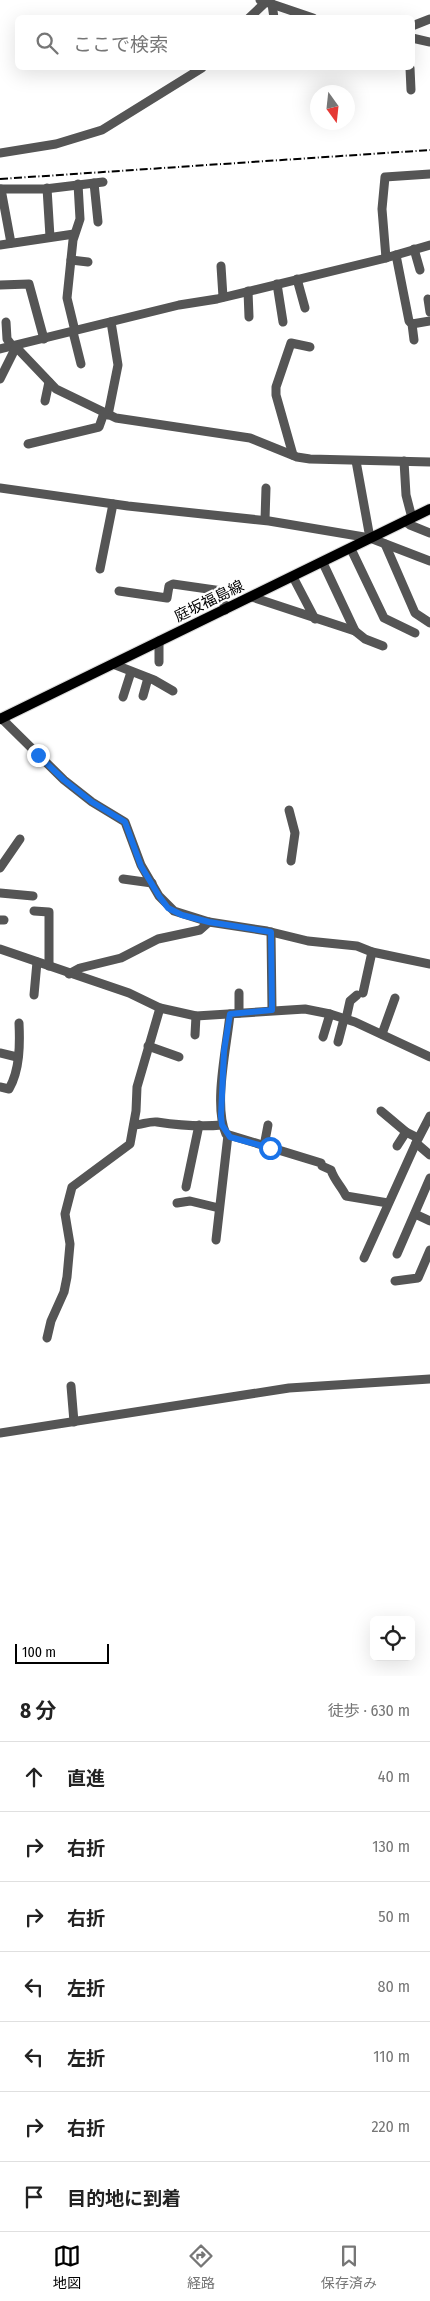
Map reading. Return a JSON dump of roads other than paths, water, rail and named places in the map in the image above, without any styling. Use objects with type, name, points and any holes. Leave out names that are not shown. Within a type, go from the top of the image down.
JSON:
[{"type":"main road","name":"庭坂福島線","points":[[1,718],[323,563],[430,509]]},
{"type":"street","points":[[252,15],[267,1]]},
{"type":"street","points":[[267,1],[273,15]]},
{"type":"street","points":[[267,1],[305,15]]},
{"type":"street","points":[[415,25],[430,19]]},
{"type":"street","points":[[415,39],[430,42]]},
{"type":"street","points":[[0,153],[56,144],[102,130],[199,70]]},
{"type":"street","points":[[410,70],[411,90]]},
{"type":"street","points":[[386,258],[382,209],[385,177],[430,174]]},
{"type":"street","points":[[11,243],[1,189],[18,191],[98,182],[98,222]]},
{"type":"street","points":[[78,184],[80,218],[74,234],[67,298],[81,364]]},
{"type":"street","points":[[47,188],[50,237]]},
{"type":"street","points":[[0,245],[74,234]]},
{"type":"street","points":[[0,349],[44,340],[179,305],[223,297],[386,258],[430,245]]},
{"type":"street","points":[[414,250],[420,270]]},
{"type":"street","points":[[396,255],[414,340]]},
{"type":"street","points":[[71,260],[88,262]]},
{"type":"street","points":[[221,266],[223,297]]},
{"type":"street","points":[[297,279],[305,308]]},
{"type":"street","points":[[0,285],[29,284],[44,340]]},
{"type":"street","points":[[277,284],[283,322]]},
{"type":"street","points":[[248,291],[249,316]]},
{"type":"street","points":[[428,299],[430,312]]},
{"type":"street","points":[[16,321],[3,322],[7,339],[48,382],[62,393],[106,414],[154,425],[250,438],[293,455],[332,461],[430,462]]},
{"type":"street","points":[[412,324],[430,321]]},
{"type":"street","points":[[28,444],[99,427],[106,414],[118,365],[111,322]]},
{"type":"street","points":[[293,455],[276,395],[276,387],[291,343],[310,347]]},
{"type":"street","points":[[0,379],[15,347]]},
{"type":"street","points":[[45,401],[48,382]]},
{"type":"street","points":[[356,461],[370,538]]},
{"type":"street","points":[[404,461],[410,526],[430,533]]},
{"type":"street","points":[[0,488],[113,504],[265,520],[370,538],[430,561]]},
{"type":"street","points":[[265,520],[266,488]]},
{"type":"street","points":[[100,569],[113,504]]},
{"type":"street","points":[[385,544],[415,614],[430,623]]},
{"type":"street","points":[[351,549],[384,618],[415,633]]},
{"type":"street","points":[[323,563],[355,631]]},
{"type":"street","points":[[293,577],[315,620]]},
{"type":"street","points":[[119,591],[167,598],[169,586],[173,584],[222,591],[225,610]]},
{"type":"street","points":[[252,597],[315,620],[340,624],[383,646]]},
{"type":"street","points":[[159,642],[159,662]]},
{"type":"street","points":[[113,664],[148,678],[173,691]]},
{"type":"street","points":[[123,697],[131,672]]},
{"type":"street","points":[[143,696],[148,678]]},
{"type":"street","points":[[1,718],[64,780],[92,802],[125,822],[136,854],[168,908],[182,915],[209,922],[271,932],[302,940],[356,946],[372,952],[430,964]]},
{"type":"street","points":[[289,810],[295,833],[291,861]]},
{"type":"street","points":[[0,866],[20,839]]},
{"type":"street","points":[[123,879],[152,883]]},
{"type":"street","points":[[0,893],[33,896]]},
{"type":"street","points":[[34,911],[49,912],[49,966]]},
{"type":"street","points":[[69,974],[80,968],[121,958],[158,938],[200,930],[209,922]]},
{"type":"street","points":[[271,932],[272,1010]]},
{"type":"street","points":[[0,949],[129,993],[160,1008],[196,1016],[305,1009],[345,1019],[430,1057]]},
{"type":"street","points":[[338,1042],[350,1001],[360,994],[372,952]]},
{"type":"street","points":[[34,995],[37,962]]},
{"type":"street","points":[[216,1240],[228,1135],[222,1125],[224,1051],[239,993]]},
{"type":"street","points":[[382,1034],[395,998]]},
{"type":"street","points":[[47,1338],[51,1322],[64,1292],[68,1272],[70,1244],[65,1214],[72,1186],[128,1148],[132,1141],[137,1087],[160,1008]]},
{"type":"street","points":[[323,1037],[330,1014]]},
{"type":"street","points":[[195,1035],[196,1016]]},
{"type":"street","points":[[0,1087],[8,1089],[14,1079],[20,1045],[19,1023]]},
{"type":"street","points":[[148,1046],[179,1057]]},
{"type":"street","points":[[0,1053],[17,1057]]},
{"type":"street","points":[[380,1111],[417,1140],[430,1155]]},
{"type":"street","points":[[364,1258],[417,1140],[430,1116]]},
{"type":"street","points":[[134,1126],[156,1121],[167,1125],[178,1123],[222,1125]]},
{"type":"street","points":[[186,1187],[199,1125]]},
{"type":"street","points":[[264,1146],[268,1125]]},
{"type":"street","points":[[396,1146],[406,1132]]},
{"type":"street","points":[[228,1135],[321,1163],[322,1166],[331,1170],[333,1178],[343,1188],[346,1196],[388,1203]]},
{"type":"street","points":[[397,1254],[430,1178]]},
{"type":"street","points":[[176,1203],[190,1201],[219,1208]]},
{"type":"street","points":[[414,1214],[430,1221]]},
{"type":"street","points":[[395,1281],[418,1278],[430,1250]]},
{"type":"street","points":[[0,1434],[285,1389],[430,1379]]},
{"type":"street","points":[[71,1386],[74,1422]]},
{"type":"railway","points":[[0,179],[430,150]]}]
